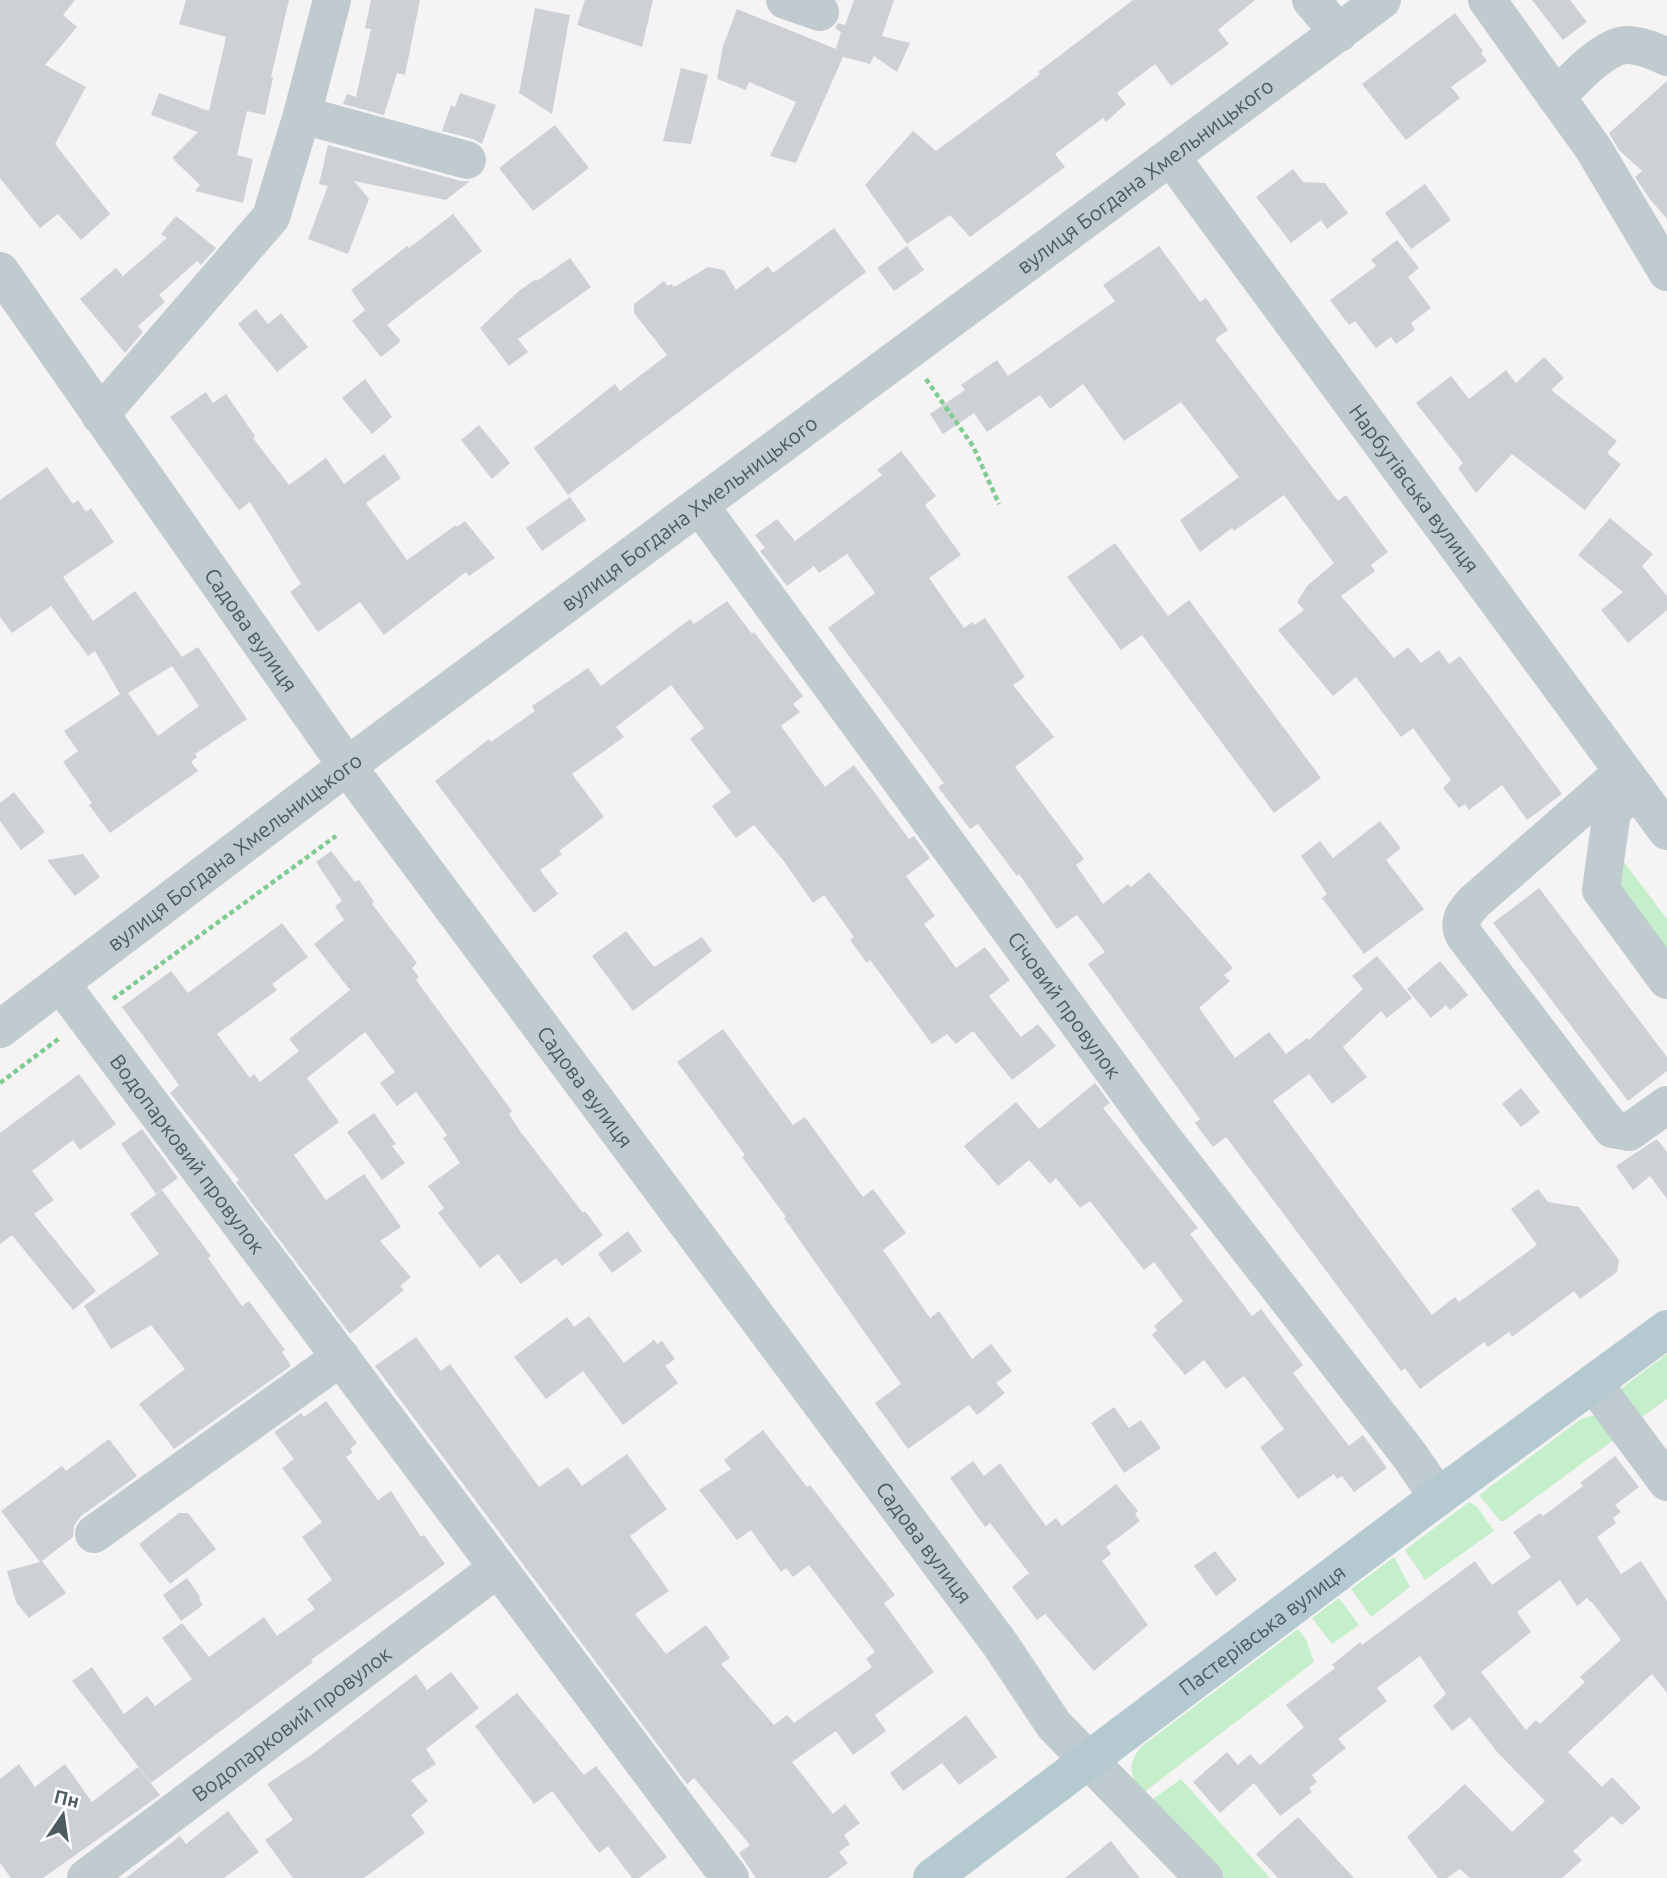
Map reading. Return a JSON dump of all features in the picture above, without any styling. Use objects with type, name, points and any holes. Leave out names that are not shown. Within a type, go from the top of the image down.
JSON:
[{"type":"main road","name":"Пастерівська вулиця","points":[[932,1878],[1438,1497],[1667,1329]]},
{"type":"street","points":[[100,415],[271,217],[302,115],[332,0]]},
{"type":"street","points":[[785,0],[820,12]]},
{"type":"street","points":[[1311,0],[1339,33]]},
{"type":"street","name":"вулиця Богдана Хмельницького","points":[[0,1030],[347,766],[1382,0]]},
{"type":"street","points":[[1487,0],[1593,148],[1667,272]]},
{"type":"street","points":[[1556,97],[1601,55],[1625,45],[1650,49],[1667,57]]},
{"type":"street","points":[[302,115],[467,160]]},
{"type":"street","name":"Нарбутівська вулиця","points":[[1171,157],[1629,780],[1664,821]]},
{"type":"street","name":"Садова вулиця","points":[[0,271],[347,766],[992,1633],[1054,1725],[1204,1878]]},
{"type":"street","name":"Січовий провулок","points":[[700,506],[1157,1132],[1410,1456],[1438,1497]]},
{"type":"street","points":[[1629,780],[1612,811],[1601,890],[1667,980]]},
{"type":"street","points":[[1629,780],[1474,901],[1464,914],[1461,925],[1464,935],[1612,1129],[1629,1132],[1667,1105]]},
{"type":"street","name":"Водопарковий провулок","points":[[61,984],[730,1878]]},
{"type":"street","points":[[94,1534],[341,1357]]},
{"type":"street","points":[[1594,1384],[1667,1482]]},
{"type":"street","name":"Водопарковий провулок","points":[[86,1878],[498,1568]]},
{"type":"path","points":[[905,351],[973,446],[999,504]]},
{"type":"path","points":[[0,1083],[336,836]]},
{"type":"green space","points":[[1615,850],[1667,919],[1667,965],[1611,878]]},
{"type":"green space","points":[[1667,1354],[1667,1399],[1635,1422],[1618,1391]]},
{"type":"green space","points":[[1597,1416],[1619,1436],[1504,1521],[1500,1521],[1479,1495],[1581,1419]]},
{"type":"green space","points":[[1469,1502],[1477,1507],[1494,1531],[1425,1580],[1405,1550]]},
{"type":"green space","points":[[1394,1557],[1410,1587],[1371,1617],[1351,1589]]},
{"type":"green space","points":[[1339,1598],[1359,1625],[1332,1644],[1312,1618]]},
{"type":"green space","points":[[1298,1629],[1306,1640],[1314,1662],[1143,1793],[1135,1781],[1132,1769],[1134,1758],[1142,1746]]},
{"type":"green space","points":[[1181,1779],[1270,1878],[1220,1878],[1150,1801]]},
{"type":"building","points":[[0,0],[75,0],[63,15],[77,27],[45,65],[86,87],[55,144],[110,214],[81,240],[58,214],[40,228],[0,178]]},
{"type":"building","points":[[186,0],[289,0],[265,115],[247,111],[237,155],[253,159],[243,203],[195,191],[200,185],[172,158],[198,132],[151,115],[159,93],[209,111],[226,37],[179,24]]},
{"type":"building","points":[[371,0],[420,0],[405,75],[397,73],[384,115],[343,104],[347,94],[356,97],[371,29],[365,28]]},
{"type":"building","points":[[585,0],[653,0],[642,47],[577,25]]},
{"type":"building","points":[[854,0],[894,0],[882,36],[910,43],[897,72],[874,56],[870,64],[843,57],[796,163],[770,156],[796,102],[749,82],[746,90],[717,79],[723,46],[737,9],[836,49],[841,32],[835,28],[838,23],[845,25]]},
{"type":"building","points":[[1133,0],[1255,0],[1218,30],[1229,44],[1171,86],[1155,64],[1117,93],[1126,104],[1106,122],[1103,118],[1055,154],[1065,167],[970,237],[950,215],[907,244],[865,185],[913,131],[936,151],[1040,74],[1038,72]]},
{"type":"building","points":[[1532,0],[1570,0],[1587,22],[1563,40]]},
{"type":"building","points":[[535,8],[570,15],[552,114],[519,93]]},
{"type":"building","points":[[1455,13],[1483,51],[1481,53],[1487,61],[1451,87],[1460,98],[1406,140],[1362,84]]},
{"type":"building","points":[[681,68],[708,75],[691,144],[663,141]]},
{"type":"building","points":[[1667,81],[1667,219],[1635,177],[1642,171],[1619,150],[1609,133]]},
{"type":"building","points":[[460,93],[496,105],[482,144],[442,131],[451,105],[455,107]]},
{"type":"building","points":[[555,125],[589,168],[533,211],[499,168]]},
{"type":"building","points":[[328,145],[461,181],[470,181],[446,200],[354,181],[369,199],[348,254],[308,239],[328,186],[319,184]]},
{"type":"building","points":[[1293,169],[1303,182],[1325,183],[1348,213],[1327,229],[1321,220],[1291,243],[1256,197]]},
{"type":"building","points":[[1425,184],[1451,220],[1411,249],[1385,213]]},
{"type":"building","points":[[453,214],[482,251],[387,325],[401,341],[381,357],[352,321],[365,310],[351,290]]},
{"type":"building","points":[[176,216],[216,248],[201,265],[197,261],[159,295],[165,302],[138,326],[143,332],[125,353],[80,299],[116,268],[123,276],[167,238],[161,234]]},
{"type":"building","points":[[834,228],[866,272],[568,495],[534,448],[615,384],[620,391],[667,355],[634,313],[634,304],[664,281],[668,286],[671,284],[674,287],[708,267],[724,270],[736,290],[768,266],[773,273]]},
{"type":"building","points":[[1397,240],[1419,268],[1408,277],[1431,308],[1411,323],[1415,330],[1396,344],[1391,337],[1376,348],[1355,321],[1349,325],[1330,300],[1376,266],[1371,260]]},
{"type":"building","points":[[907,246],[924,270],[894,291],[877,268]]},
{"type":"building","points":[[1159,246],[1200,302],[1206,298],[1228,330],[1215,339],[1338,501],[1346,495],[1388,552],[1371,565],[1375,571],[1341,596],[1394,658],[1408,647],[1421,663],[1439,650],[1449,664],[1460,656],[1562,794],[1527,820],[1502,785],[1469,810],[1465,804],[1459,808],[1443,788],[1451,780],[1413,728],[1401,737],[1356,677],[1333,696],[1278,630],[1304,610],[1297,602],[1307,586],[1334,563],[1284,495],[1200,552],[1180,520],[1239,477],[1181,402],[1124,441],[1083,384],[1050,409],[1040,395],[987,432],[974,413],[943,434],[930,414],[965,390],[961,385],[997,360],[1008,376],[1115,301],[1103,285]]},
{"type":"building","points":[[570,258],[591,287],[518,339],[528,352],[509,366],[480,328],[520,290]]},
{"type":"building","points":[[256,309],[268,324],[281,313],[308,347],[277,372],[238,324]]},
{"type":"building","points":[[1544,357],[1564,378],[1551,390],[1617,441],[1607,453],[1621,464],[1585,510],[1512,454],[1476,493],[1458,468],[1463,463],[1416,403],[1451,376],[1469,399],[1506,370],[1516,383]]},
{"type":"building","points":[[365,379],[392,417],[372,434],[342,398]]},
{"type":"building","points":[[206,392],[213,403],[226,394],[255,436],[253,438],[289,485],[326,458],[344,484],[384,454],[401,478],[366,503],[407,560],[465,521],[495,558],[469,576],[466,572],[384,635],[360,602],[318,632],[290,592],[301,584],[250,502],[239,510],[170,417]]},
{"type":"building","points":[[479,425],[510,463],[492,479],[461,440]]},
{"type":"building","points":[[901,451],[936,496],[925,505],[961,555],[929,578],[964,628],[985,618],[1025,677],[1013,685],[1054,737],[1015,767],[1084,859],[1076,865],[1103,904],[1128,884],[1131,887],[1149,872],[1233,968],[1224,975],[1230,981],[1199,1008],[1235,1058],[1269,1032],[1286,1054],[1307,1038],[1309,1040],[1363,989],[1352,976],[1377,956],[1412,998],[1387,1018],[1381,1011],[1343,1047],[1367,1077],[1332,1104],[1309,1074],[1273,1101],[1432,1315],[1455,1297],[1459,1302],[1537,1245],[1511,1209],[1538,1189],[1548,1202],[1579,1207],[1619,1260],[1617,1272],[1580,1299],[1574,1291],[1512,1337],[1509,1332],[1488,1347],[1484,1342],[1420,1389],[1405,1368],[1401,1371],[1226,1137],[1213,1147],[1195,1123],[1200,1119],[1088,964],[1105,952],[1077,915],[1057,929],[1019,874],[1017,876],[978,824],[970,829],[938,787],[944,783],[828,628],[875,593],[847,554],[819,573],[814,566],[787,586],[760,551],[765,548],[755,535],[777,519],[795,541],[882,475],[877,470]]},
{"type":"building","points":[[47,467],[73,504],[78,500],[86,512],[91,508],[114,542],[63,577],[93,621],[135,591],[182,657],[198,647],[247,719],[195,754],[197,757],[191,762],[198,771],[110,833],[63,762],[78,751],[64,731],[120,694],[95,651],[88,656],[51,606],[12,633],[0,617],[0,500]],"holes":[[[172,666],[199,706],[158,736],[128,693]]]},
{"type":"building","points":[[570,497],[586,520],[542,551],[526,528]]},
{"type":"building","points":[[1610,518],[1653,554],[1642,566],[1667,596],[1667,610],[1628,643],[1601,610],[1623,592],[1578,555]]},
{"type":"building","points":[[1115,543],[1168,616],[1189,600],[1321,778],[1274,813],[1142,635],[1121,650],[1067,577]]},
{"type":"building","points":[[727,601],[803,696],[793,704],[800,712],[781,726],[825,787],[854,765],[909,839],[914,836],[930,858],[906,876],[935,916],[924,924],[956,968],[985,947],[1010,980],[989,996],[1021,1037],[1038,1024],[1056,1046],[1012,1080],[973,1031],[956,1044],[947,1034],[932,1044],[870,960],[867,963],[850,940],[854,937],[824,895],[813,903],[754,825],[736,838],[712,806],[731,792],[690,739],[704,728],[671,685],[616,727],[624,737],[572,774],[604,817],[559,851],[562,854],[540,870],[558,894],[534,913],[435,781],[489,739],[491,742],[535,711],[532,706],[588,668],[601,686],[690,619],[694,624]]},
{"type":"building","points":[[14,792],[45,832],[21,850],[0,821],[0,803]]},
{"type":"building","points":[[1380,821],[1401,848],[1386,860],[1424,909],[1364,954],[1322,898],[1327,894],[1301,856],[1320,841],[1333,858]]},
{"type":"building","points":[[331,851],[355,882],[359,880],[374,902],[372,904],[417,963],[412,968],[419,977],[416,980],[512,1111],[509,1114],[520,1131],[603,1235],[562,1266],[556,1258],[521,1284],[498,1254],[480,1268],[438,1213],[444,1208],[428,1186],[460,1163],[443,1138],[447,1135],[416,1092],[397,1106],[380,1083],[395,1072],[365,1032],[307,1078],[339,1122],[294,1155],[326,1200],[364,1174],[401,1227],[380,1241],[411,1277],[400,1286],[404,1290],[350,1334],[236,1182],[239,1180],[170,1093],[179,1085],[122,1007],[171,971],[188,993],[282,923],[308,957],[272,984],[277,990],[217,1034],[250,1078],[254,1074],[260,1082],[299,1051],[289,1039],[350,990],[314,944],[344,920],[335,906],[342,901],[316,862]]},
{"type":"building","points":[[83,854],[100,877],[75,896],[47,860]]},
{"type":"building","points":[[1539,888],[1667,1057],[1667,1071],[1628,1101],[1493,923]]},
{"type":"building","points":[[626,931],[654,967],[702,937],[712,951],[633,1011],[592,956]]},
{"type":"building","points":[[1440,961],[1468,995],[1450,1010],[1446,1005],[1431,1018],[1407,989]]},
{"type":"building","points":[[723,1029],[793,1125],[805,1117],[863,1197],[873,1189],[906,1233],[883,1250],[930,1318],[939,1311],[972,1359],[991,1344],[1012,1371],[996,1383],[1005,1393],[977,1415],[969,1405],[908,1449],[875,1403],[901,1384],[742,1157],[745,1155],[677,1062]]},
{"type":"building","points":[[79,1074],[116,1124],[80,1150],[73,1140],[32,1171],[54,1200],[34,1214],[96,1291],[73,1310],[12,1235],[0,1244],[0,1133]]},
{"type":"building","points":[[1095,1083],[1110,1103],[1103,1108],[1198,1228],[1190,1234],[1252,1316],[1261,1309],[1303,1365],[1293,1373],[1349,1446],[1363,1435],[1387,1468],[1354,1492],[1342,1476],[1337,1479],[1334,1474],[1298,1499],[1260,1447],[1284,1429],[1244,1376],[1226,1389],[1204,1360],[1185,1375],[1152,1335],[1157,1330],[1154,1326],[1183,1301],[1154,1262],[1144,1270],[1090,1201],[1080,1208],[1056,1178],[1050,1184],[1029,1160],[998,1186],[964,1146],[1016,1102],[1039,1129]]},
{"type":"building","points":[[1521,1088],[1540,1112],[1521,1127],[1502,1104]]},
{"type":"building","points":[[374,1113],[396,1144],[392,1146],[405,1163],[382,1180],[347,1132]]},
{"type":"building","points":[[142,1129],[178,1178],[156,1194],[121,1144]]},
{"type":"building","points":[[1657,1139],[1667,1152],[1667,1199],[1650,1176],[1633,1190],[1616,1166]]},
{"type":"building","points":[[162,1190],[211,1256],[208,1258],[242,1306],[249,1301],[285,1350],[282,1352],[291,1366],[174,1449],[139,1404],[185,1369],[151,1325],[111,1349],[84,1306],[159,1254],[130,1214]]},
{"type":"building","points":[[628,1231],[642,1251],[612,1273],[598,1254]]},
{"type":"building","points":[[589,1316],[624,1363],[654,1340],[657,1344],[662,1341],[675,1359],[665,1366],[678,1383],[623,1425],[583,1371],[546,1399],[514,1357],[567,1317],[574,1327]]},
{"type":"building","points":[[416,1337],[441,1371],[450,1364],[539,1487],[568,1467],[582,1486],[627,1454],[667,1509],[630,1536],[669,1591],[635,1614],[666,1654],[706,1625],[730,1658],[721,1664],[774,1725],[787,1715],[794,1723],[856,1679],[872,1667],[866,1659],[875,1652],[809,1565],[793,1577],[786,1568],[781,1572],[751,1530],[737,1540],[699,1490],[731,1469],[724,1460],[763,1430],[807,1487],[810,1485],[895,1595],[884,1603],[934,1672],[875,1715],[886,1731],[853,1755],[836,1731],[792,1762],[833,1814],[845,1804],[860,1823],[844,1835],[850,1844],[839,1852],[848,1863],[828,1878],[756,1878],[739,1853],[750,1845],[694,1778],[687,1784],[375,1366]]},
{"type":"building","points":[[326,1401],[357,1443],[350,1449],[353,1452],[346,1457],[378,1500],[391,1491],[421,1537],[424,1535],[445,1564],[311,1660],[313,1662],[151,1783],[72,1681],[92,1667],[124,1714],[147,1696],[155,1706],[192,1679],[162,1638],[182,1623],[209,1657],[264,1617],[277,1636],[315,1609],[307,1599],[332,1580],[302,1537],[322,1522],[282,1468],[294,1459],[274,1432],[301,1413],[304,1417]]},
{"type":"building","points":[[1114,1407],[1129,1428],[1141,1420],[1161,1448],[1124,1473],[1091,1423]]},
{"type":"building","points":[[109,1439],[137,1476],[81,1516],[74,1526],[73,1537],[42,1561],[66,1593],[29,1618],[16,1602],[7,1571],[40,1562],[1,1511],[62,1466],[66,1471]]},
{"type":"building","points":[[1615,1456],[1639,1487],[1615,1505],[1621,1512],[1613,1518],[1616,1523],[1597,1537],[1621,1574],[1641,1561],[1667,1601],[1667,1693],[1652,1674],[1568,1752],[1602,1787],[1612,1777],[1641,1808],[1622,1825],[1612,1816],[1573,1851],[1582,1860],[1562,1878],[1470,1878],[1460,1869],[1447,1878],[1438,1878],[1407,1837],[1465,1784],[1512,1832],[1545,1801],[1498,1753],[1470,1717],[1452,1731],[1433,1706],[1446,1694],[1420,1656],[1377,1688],[1387,1701],[1338,1739],[1346,1748],[1312,1775],[1317,1782],[1309,1788],[1312,1792],[1280,1816],[1254,1783],[1220,1813],[1193,1782],[1227,1752],[1238,1765],[1250,1754],[1260,1765],[1304,1727],[1286,1705],[1335,1668],[1332,1665],[1360,1642],[1362,1645],[1475,1561],[1492,1585],[1531,1557],[1513,1532],[1540,1513],[1543,1516],[1583,1486],[1580,1483]],"holes":[[[1560,1580],[1577,1606],[1587,1598],[1591,1601],[1621,1640],[1580,1677],[1585,1682],[1540,1724],[1536,1720],[1526,1730],[1481,1672],[1531,1632],[1517,1612]]]},
{"type":"building","points":[[973,1461],[984,1476],[1000,1463],[1046,1526],[1056,1518],[1062,1526],[1116,1484],[1138,1511],[1135,1514],[1140,1521],[1106,1547],[1111,1554],[1102,1561],[1148,1625],[1094,1671],[1045,1614],[1037,1620],[1012,1587],[1029,1573],[990,1523],[985,1527],[950,1478]]},
{"type":"building","points":[[179,1513],[188,1513],[216,1549],[170,1584],[139,1544]]},
{"type":"building","points":[[1215,1551],[1237,1580],[1216,1596],[1194,1566]]},
{"type":"building","points":[[187,1578],[203,1605],[181,1621],[163,1595]]},
{"type":"building","points":[[451,1672],[479,1708],[426,1749],[436,1764],[411,1780],[428,1801],[411,1815],[425,1833],[364,1878],[293,1878],[265,1840],[293,1820],[267,1784],[311,1755],[416,1674],[427,1690]]},
{"type":"building","points":[[517,1693],[584,1775],[596,1766],[667,1857],[639,1878],[632,1878],[608,1846],[599,1853],[552,1791],[534,1804],[475,1726]]},
{"type":"building","points":[[966,1715],[997,1757],[959,1785],[942,1763],[903,1791],[890,1773]]},
{"type":"building","points":[[19,1764],[35,1787],[65,1764],[92,1802],[138,1767],[160,1795],[43,1878],[11,1878],[0,1863],[0,1779]]},
{"type":"building","points":[[228,1811],[259,1852],[224,1878],[126,1878],[180,1836],[186,1844]]},
{"type":"building","points":[[1298,1817],[1354,1878],[1278,1878],[1256,1854]]},
{"type":"building","points":[[1111,1841],[1140,1878],[1065,1878]]}]
